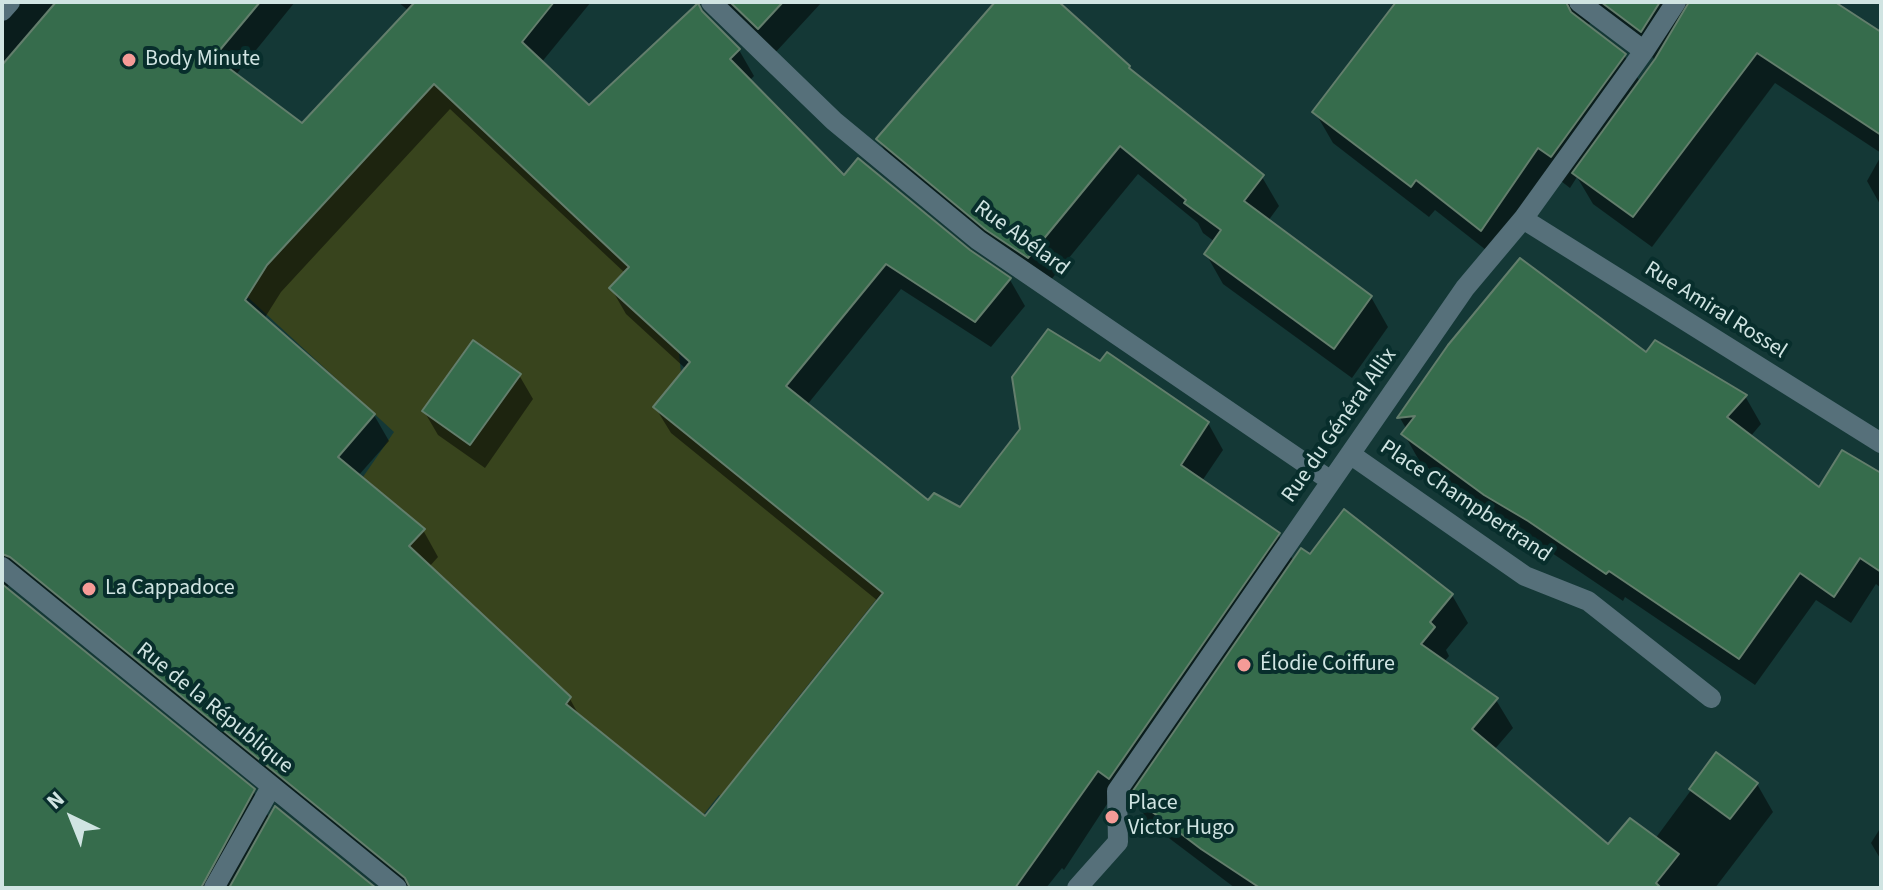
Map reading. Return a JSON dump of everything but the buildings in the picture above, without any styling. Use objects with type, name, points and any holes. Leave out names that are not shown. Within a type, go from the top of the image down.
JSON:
[{"type":"street","points":[[2,11],[10,2]]},
{"type":"street","name":"Rue Abélard","points":[[711,2],[834,121],[978,240],[1331,481]]},
{"type":"street","points":[[1579,2],[1644,51]]},
{"type":"street","name":"Rue du Général Allix","points":[[1077,888],[1118,842],[1117,791],[1465,288],[1523,219],[1676,2]]},
{"type":"street","name":"Rue Amiral Rossel","points":[[1523,219],[1881,443]]},
{"type":"street","name":"Place Champbertrand","points":[[1350,454],[1525,576],[1588,601],[1711,698]]},
{"type":"street","name":"Rue de la République","points":[[2,567],[397,888]]},
{"type":"street","points":[[214,888],[271,787]]},
{"type":"green space","points":[[434,84],[629,266],[609,288],[679,353],[681,373],[653,407],[883,591],[768,735],[797,767],[741,815],[719,795],[704,814],[692,806],[566,704],[571,697],[409,547],[424,529],[363,477],[394,432],[240,290]]},
{"type":"place","name":"Body Minute","points":[[129,60]]},
{"type":"place","name":"La Cappadoce","points":[[89,589]]},
{"type":"place","name":"Élodie Coiffure","points":[[1244,665]]},
{"type":"place","name":"Place Victor Hugo","points":[[1112,817]]}]
